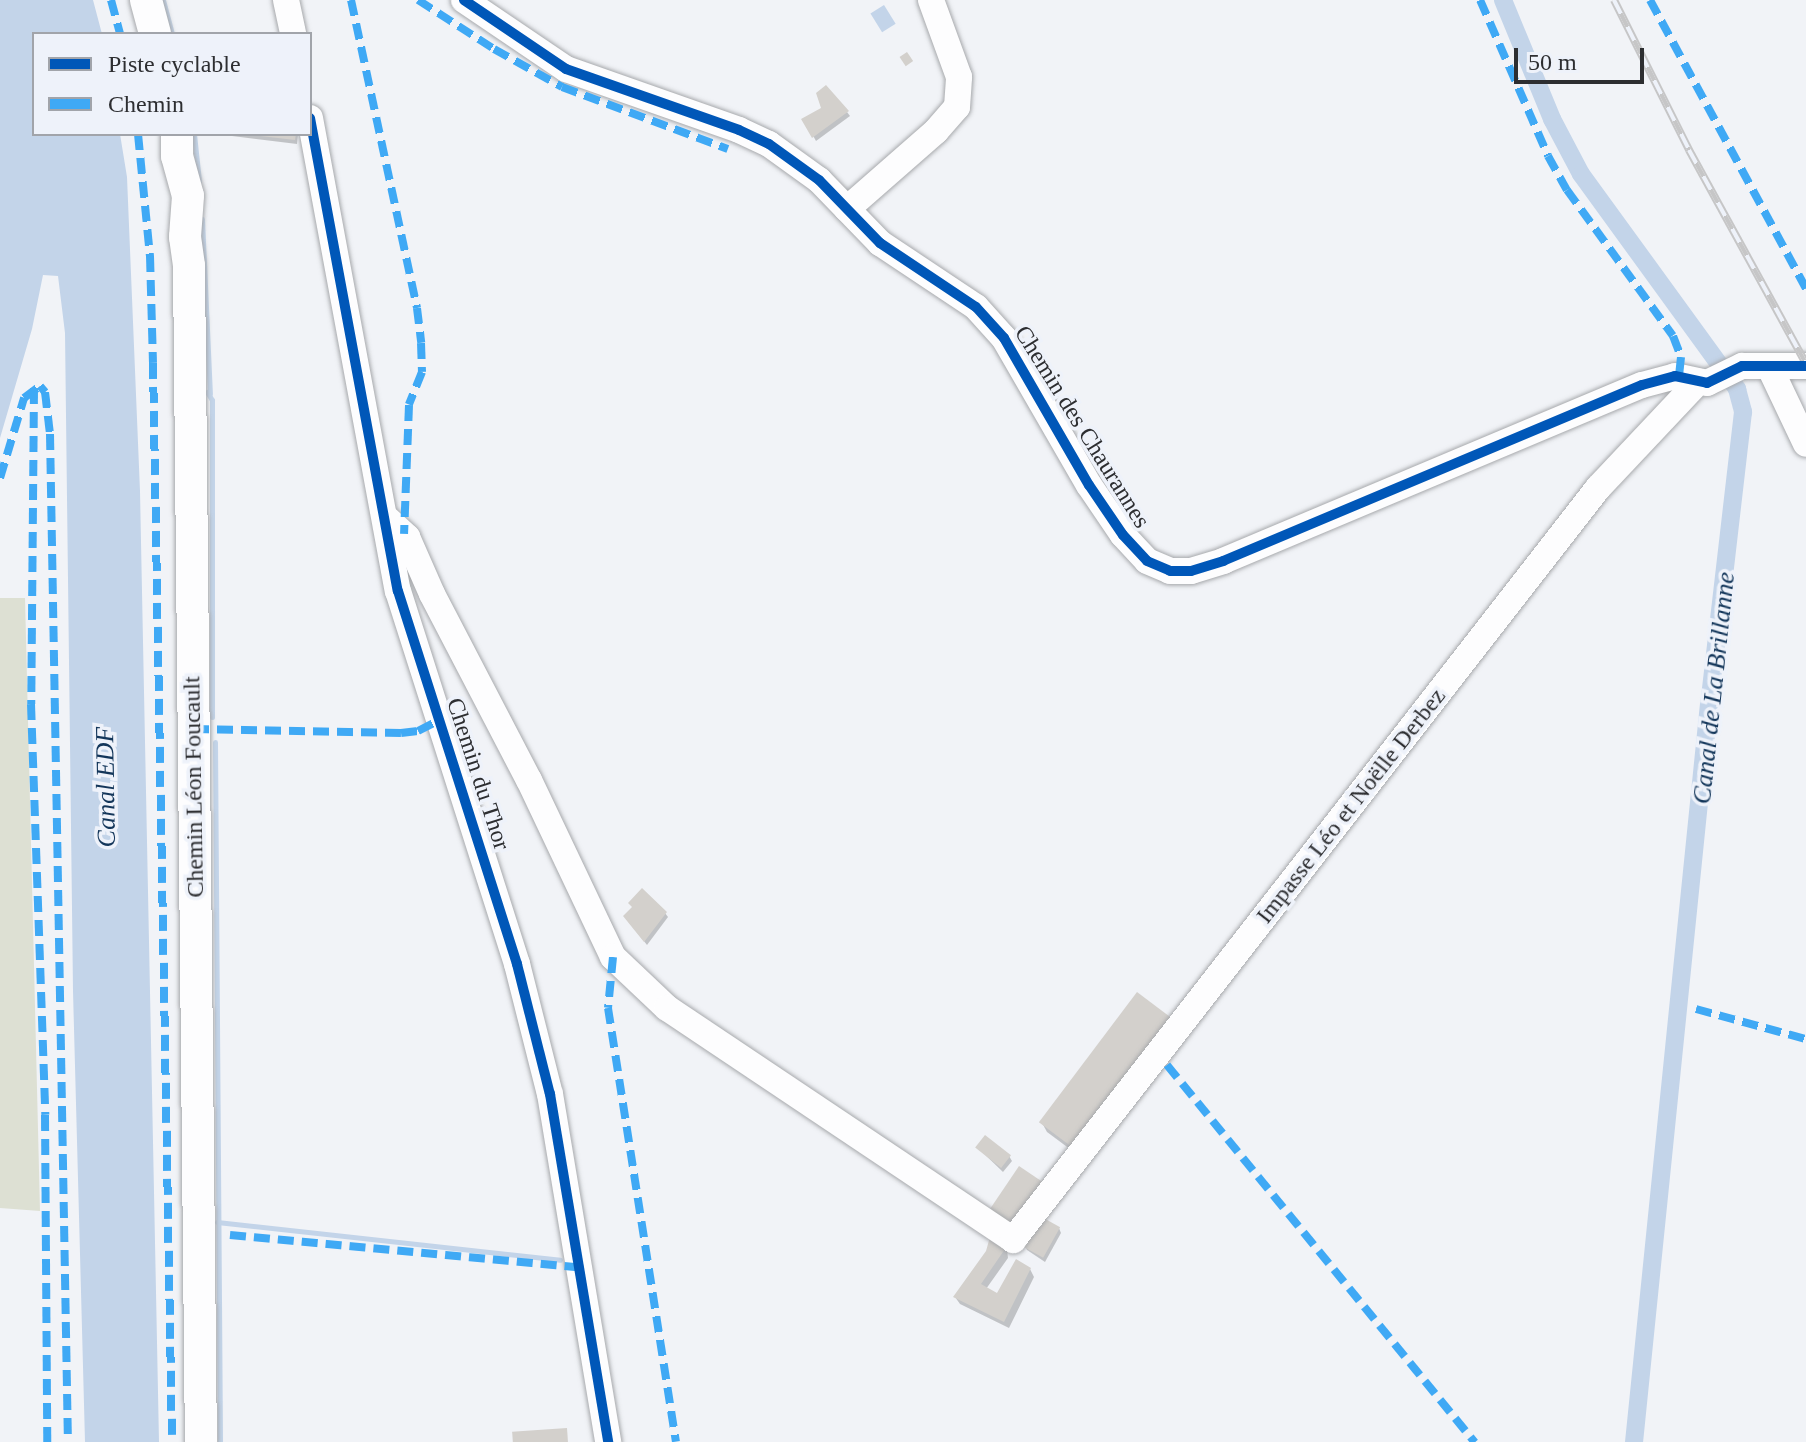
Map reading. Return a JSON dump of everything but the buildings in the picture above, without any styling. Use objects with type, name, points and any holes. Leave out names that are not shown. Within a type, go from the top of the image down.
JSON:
[{"type":"main road","points":[[146,0],[154,32]]},
{"type":"main road","name":"Chemin Léon Foucault","points":[[177,136],[177,156],[188,196],[185,237],[189,266],[201,1442]]},
{"type":"street","points":[[286,0],[293,32]]},
{"type":"street","name":"Chemin des Chaurannes","points":[[464,0],[566,69],[739,130],[769,144],[819,180],[880,243],[987,316],[1004,338],[1089,485],[1123,535],[1147,561],[1170,571],[1191,571],[1223,561],[1642,385],[1675,376],[1717,377],[1742,366],[1806,366]]},
{"type":"street","points":[[847,209],[936,131],[957,107],[959,77],[931,0]]},
{"type":"street","name":"Chemin du Thor","points":[[312,129],[398,591],[456,767],[536,1030],[550,1094],[608,1442]]},
{"type":"street","points":[[1769,366],[1806,444]]},
{"type":"street","name":"Impasse Léo et Noëlle Derbez","points":[[385,517],[407,537],[613,957],[640,986],[667,1008],[1010,1240],[1016,1239],[1598,488],[1717,377]]},
{"type":"shaded area","points":[[0,598],[25,598],[40,1211],[0,1208]]},
{"type":"water","name":"Canal EDF","points":[[0,0],[93,0],[101,32],[32,32],[32,136],[120,136],[127,177],[140,491],[159,1442],[85,1442],[73,991],[65,333],[58,276],[43,275],[32,329],[0,438]]},
{"type":"water","points":[[884,5],[896,24],[882,32],[870,13]]},
{"type":"waterway","points":[[163,0],[171,32]]},
{"type":"waterway","name":"Canal de La Brillanne","points":[[1503,0],[1552,119],[1581,174],[1737,389],[1743,412],[1709,704],[1634,1442]]},
{"type":"waterway","points":[[194,136],[199,181]]},
{"type":"waterway","points":[[202,219],[210,394]]},
{"type":"waterway","points":[[207,392],[212,400],[212,717]]},
{"type":"waterway","points":[[215,742],[220,1442]]},
{"type":"waterway","points":[[217,1222],[560,1260]]},
{"type":"railway","points":[[1614,0],[1689,150],[1806,364]]},
{"type":"marked path","points":[[111,0],[119,32]]},
{"type":"marked path","points":[[351,0],[417,308],[421,343],[422,372],[409,405],[404,534]]},
{"type":"marked path","points":[[418,0],[494,49],[562,87],[728,149]]},
{"type":"marked path","points":[[1480,0],[1548,156],[1567,190],[1673,336],[1681,357],[1679,376]]},
{"type":"marked path","points":[[1650,0],[1806,288]]},
{"type":"marked path","points":[[138,136],[150,256],[153,363],[172,1442]]},
{"type":"marked path","points":[[0,478],[24,398],[40,386],[45,392],[50,434],[68,1442]]},
{"type":"marked path","points":[[34,388],[31,704],[45,1115],[47,1442]]},
{"type":"marked path","points":[[193,729],[401,733],[418,731],[440,720]]},
{"type":"marked path","points":[[613,957],[608,1008],[676,1442]]},
{"type":"marked path","points":[[1696,1009],[1806,1039]]},
{"type":"marked path","points":[[1167,1065],[1475,1442]]},
{"type":"marked path","points":[[230,1235],[578,1267]]},
{"type":"cycle path","points":[[464,0],[566,69],[739,130],[769,144],[819,180],[880,243],[976,307],[1004,338],[1089,485],[1123,535],[1147,561],[1170,571],[1191,571],[1223,561],[1642,385],[1675,376],[1707,383],[1742,366],[1806,366]]},
{"type":"cycle path","points":[[312,129],[398,591],[517,964],[550,1094],[608,1442]]}]
